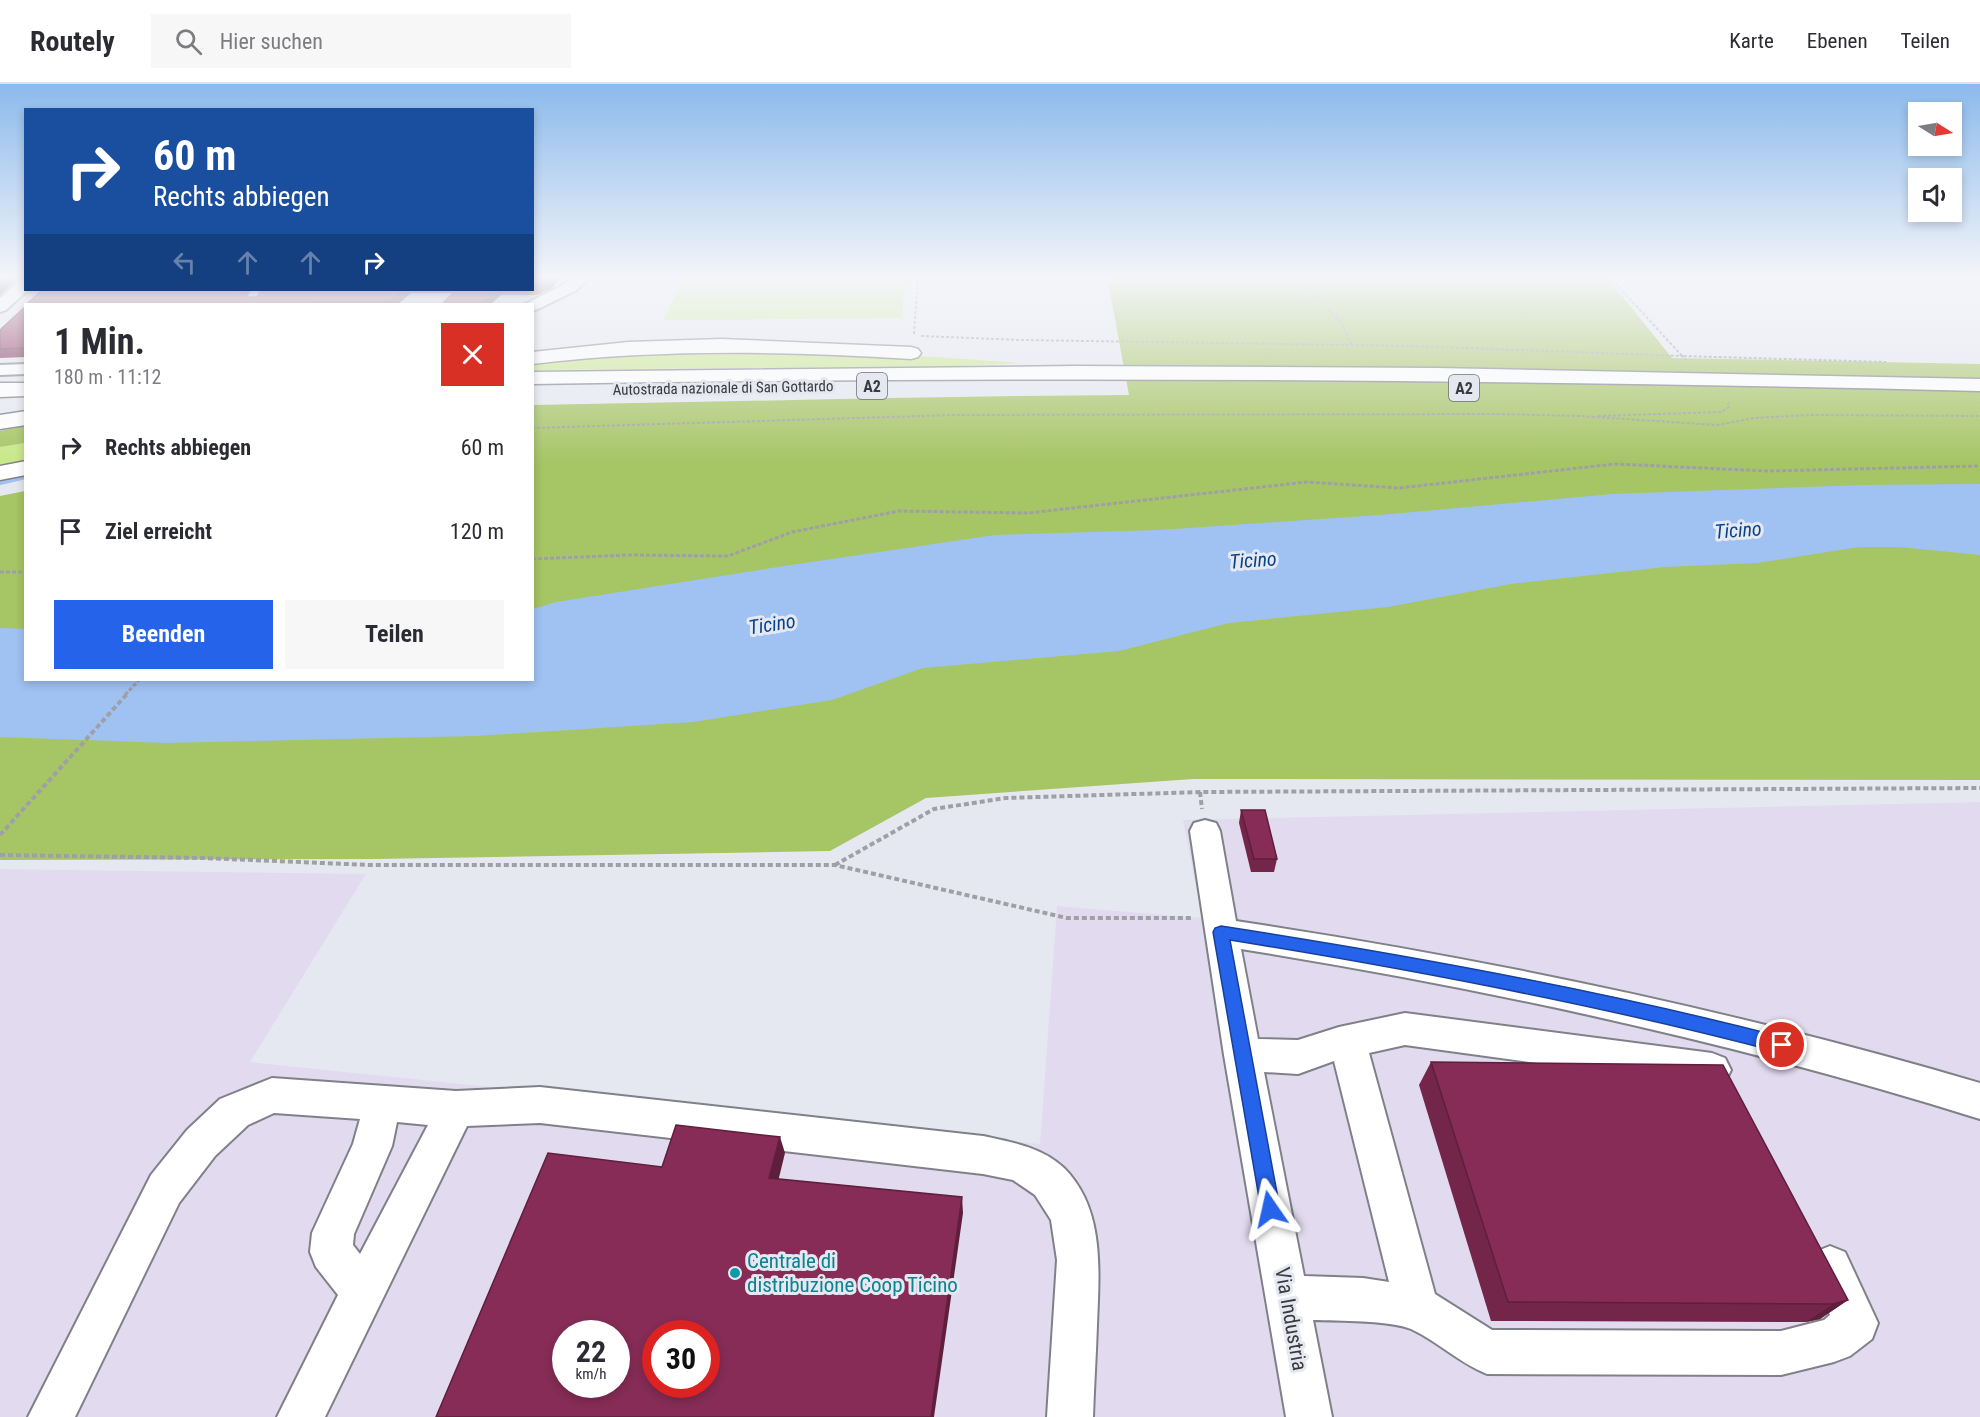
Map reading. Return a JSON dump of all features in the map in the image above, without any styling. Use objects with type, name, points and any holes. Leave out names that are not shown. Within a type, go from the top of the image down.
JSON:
[{"type":"highway","points":[[534,358],[637,346],[752,344],[1020,359],[1395,368],[1425,374]]},
{"type":"highway","name":"A2","points":[[534,378],[924,373],[1425,374],[1980,386]]},
{"type":"highway","name":"Autostrada nazionale di San Gottardo","points":[[534,390],[949,386],[1464,388],[1980,398]]},
{"type":"highway","points":[[0,390],[24,389]]},
{"type":"highway","points":[[0,403],[24,402]]},
{"type":"highway","points":[[0,422],[24,418]]},
{"type":"highway","points":[[0,473],[24,468]]},
{"type":"street","points":[[0,370],[24,369]]},
{"type":"street","name":"Via Industria","points":[[1204,831],[1242,1055],[1309,1417]]},
{"type":"street","points":[[1219,925],[1718,1028],[1890,1073],[1980,1101]]},
{"type":"street","points":[[1242,1055],[1298,1057],[1348,1042],[1405,1029],[1726,1072],[1737,1092]]},
{"type":"street","points":[[1348,1042],[1417,1308]]},
{"type":"street","points":[[51,1417],[165,1189],[201,1143],[234,1112],[272,1095],[456,1109],[540,1105],[983,1155],[1021,1163],[1050,1181],[1071,1213],[1078,1260],[1070,1417]]},
{"type":"street","points":[[363,1292],[331,1252],[332,1242],[333,1233],[372,1146],[383,1103]]},
{"type":"street","points":[[300,1417],[456,1109]]},
{"type":"street","points":[[1287,1297],[1363,1300],[1417,1308],[1488,1352],[1782,1353],[1834,1340],[1856,1323],[1812,1234]]},
{"type":"path","points":[[979,338],[1353,345],[1891,362]]},
{"type":"path","points":[[1349,338],[1353,345]]},
{"type":"path","points":[[1666,338],[1682,356]]},
{"type":"path","points":[[1580,416],[1704,413],[1725,410],[1729,407],[1728,403]]},
{"type":"path","points":[[534,428],[954,415],[1497,414],[1580,416],[1717,425],[1754,418],[1800,415],[1980,416]]},
{"type":"path","points":[[534,559],[631,555],[728,556],[792,532],[899,511],[1028,513],[1307,482],[1399,488],[1616,464],[1767,471],[1980,466]]},
{"type":"path","points":[[0,572],[24,572]]},
{"type":"path","points":[[0,835],[138,681]]},
{"type":"path","points":[[835,865],[934,809],[1006,798],[1212,792],[1980,788]]},
{"type":"path","points":[[0,855],[204,858],[370,865],[835,865],[1067,918],[1219,925]]},
{"type":"shaded area","points":[[1980,802],[1980,1417],[0,1417],[0,869],[366,874],[250,1062],[1040,1144],[1057,906],[1202,918],[1183,820]]},
{"type":"green space","points":[[1119,338],[1656,338],[1672,358],[1980,364],[1980,780],[1193,779],[926,798],[830,851],[375,859],[0,860],[0,496],[24,491],[24,681],[534,681],[534,405],[1129,395]]},
{"type":"green space","points":[[805,348],[1021,363],[955,366],[534,370],[534,360],[565,356]]},
{"type":"green space","points":[[24,426],[24,443],[0,447],[0,431]]},
{"type":"green space","points":[[24,443],[24,462],[0,467],[0,447]]},
{"type":"water","name":"Ticino","points":[[1980,484],[1980,555],[1900,547],[1859,547],[1757,563],[1665,567],[1511,584],[1388,607],[1229,623],[1119,651],[923,668],[832,700],[693,722],[476,736],[167,743],[0,737],[0,628],[24,629],[24,681],[534,681],[534,609],[556,602],[784,566],[995,535],[1159,530],[1380,515],[1612,494],[1862,485]]},
{"type":"building","points":[[0,338],[24,338],[24,348],[0,349]]},
{"type":"building","points":[[1241,810],[1265,810],[1277,859],[1254,859]]},
{"type":"building","points":[[1431,1062],[1723,1065],[1848,1300],[1833,1304],[1508,1302]]},
{"type":"building","name":"Centrale di distribuzione Coop Ticino","points":[[676,1125],[780,1137],[769,1178],[962,1197],[931,1417],[436,1417],[548,1153],[662,1167]]},
{"type":"waterway","points":[[0,482],[24,476]]},
{"type":"place","name":"Centrale di distribuzione Coop Ticino","points":[[735,1273]]},
{"type":"route","points":[[1270,1209],[1221,932],[1407,962],[1718,1028],[1782,1045]]}]
